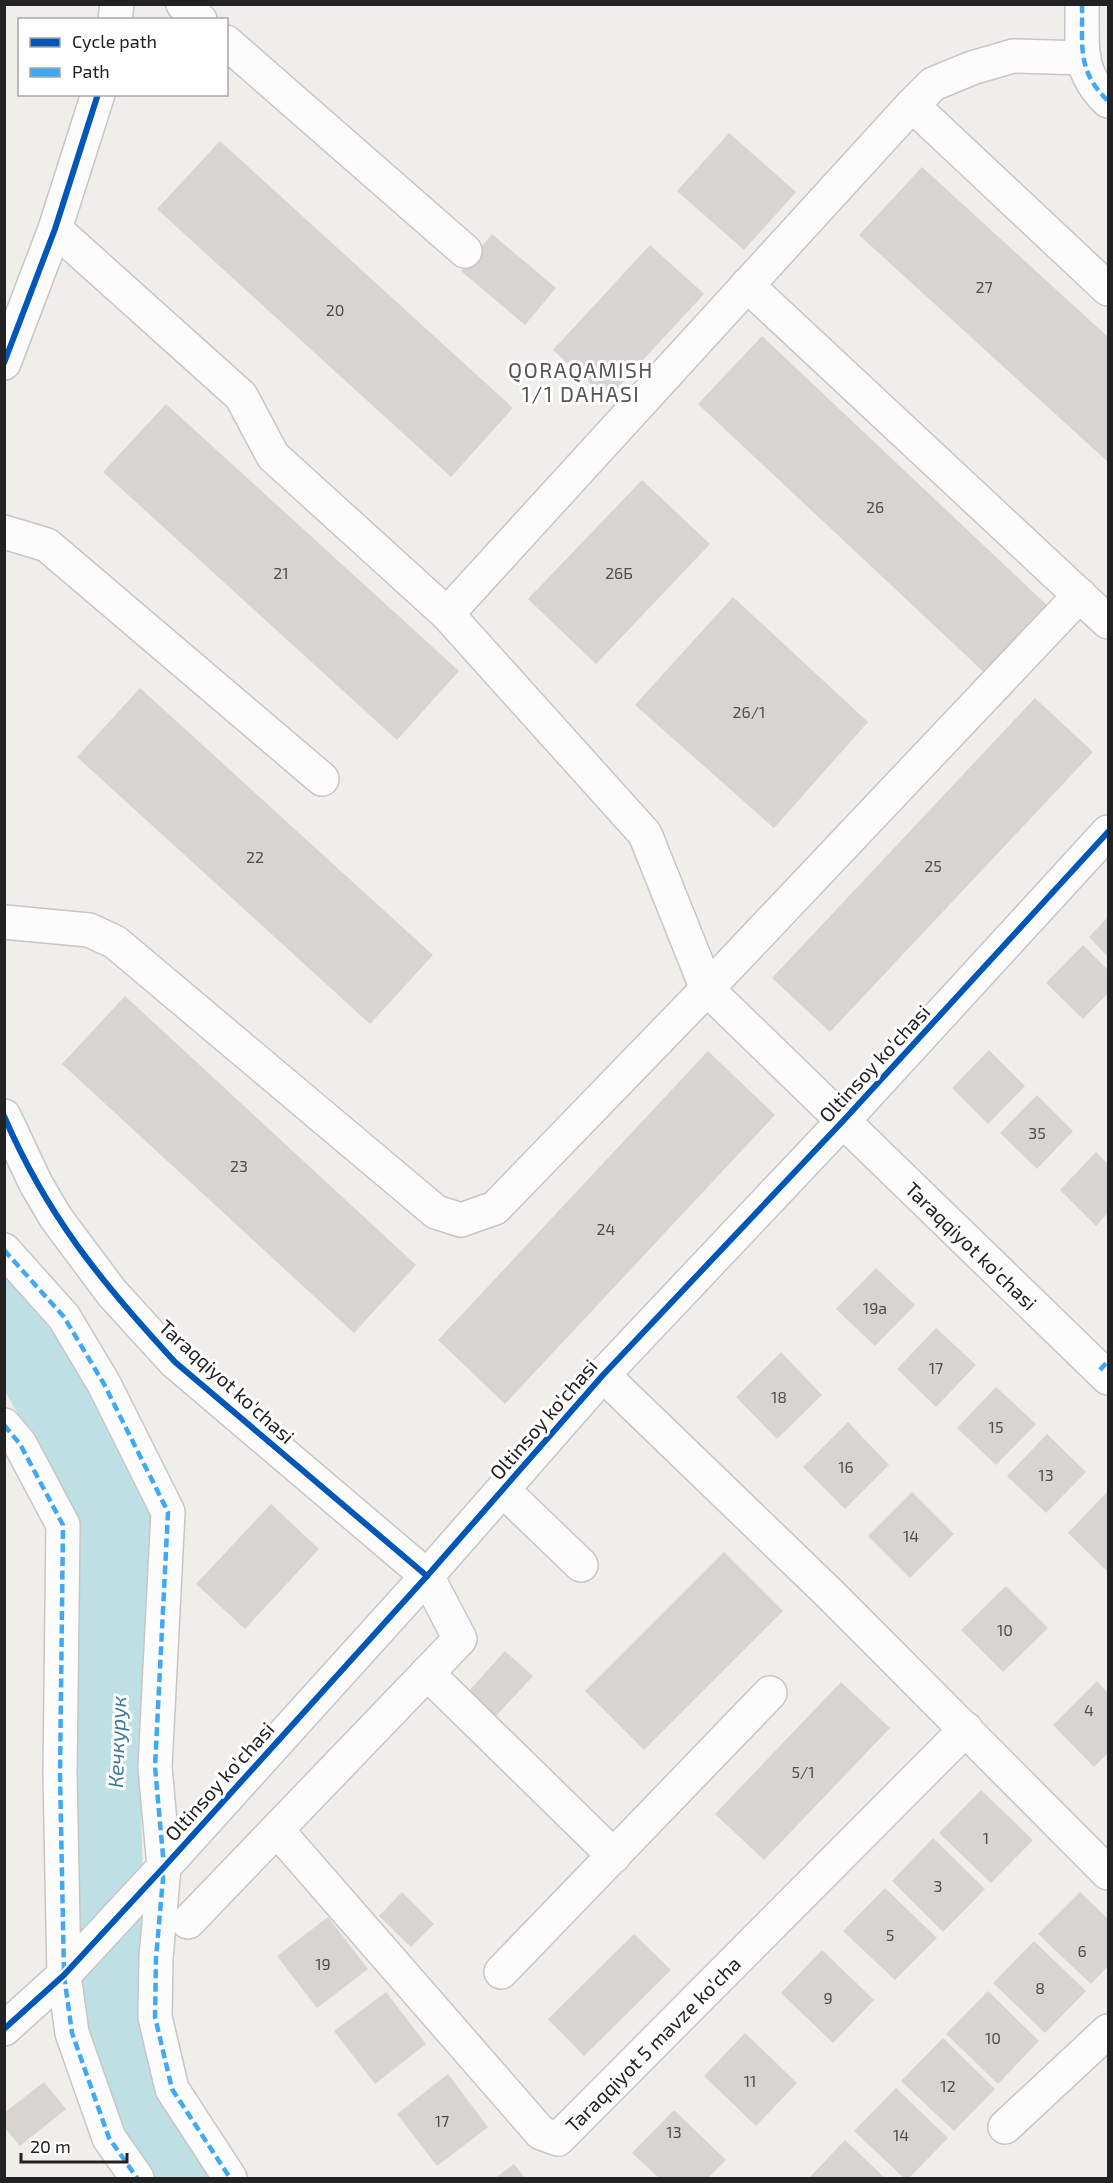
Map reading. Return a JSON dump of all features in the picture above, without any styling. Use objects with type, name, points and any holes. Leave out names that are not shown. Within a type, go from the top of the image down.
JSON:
[{"type":"street","points":[[183,4],[198,18]]},
{"type":"street","points":[[1082,4],[1086,72],[1093,86],[1108,101]]},
{"type":"street","points":[[228,44],[465,251]]},
{"type":"street","points":[[447,614],[933,84],[972,68],[1013,56],[1084,58]]},
{"type":"street","points":[[4,363],[55,229],[97,96]]},
{"type":"street","points":[[912,105],[1108,289]]},
{"type":"street","points":[[55,229],[241,396],[273,456],[447,614],[645,834],[707,989]]},
{"type":"street","points":[[747,285],[1108,622]]},
{"type":"street","points":[[4,532],[47,545],[322,779]]},
{"type":"street","points":[[4,922],[89,930],[115,942],[436,1212],[461,1220],[495,1208],[707,989],[1080,595]]},
{"type":"street","name":"Oltinsoy ko'chasi","points":[[4,2029],[64,1975],[164,1867],[428,1576],[603,1375],[843,1121],[1108,832]]},
{"type":"street","name":"Taraqqiyot ko'chasi","points":[[707,989],[1106,1370]]},
{"type":"street","name":"Taraqqiyot ko'chasi","points":[[4,1116],[36,1184],[56,1218],[83,1256],[143,1328],[175,1362],[428,1576]]},
{"type":"street","points":[[4,1250],[64,1317],[104,1384],[168,1512],[155,1767],[164,1867],[156,1958],[155,2017],[172,2089],[230,2178]]},
{"type":"street","points":[[603,1375],[830,1594],[1108,1872]]},
{"type":"street","points":[[4,1425],[20,1444],[63,1525],[60,1774],[64,1975],[72,2033],[109,2138],[137,2178]]},
{"type":"street","points":[[503,1490],[581,1565]]},
{"type":"street","points":[[188,1922],[460,1639],[428,1576]]},
{"type":"street","points":[[427,1673],[614,1856]]},
{"type":"street","points":[[501,1972],[770,1693]]},
{"type":"street","name":"Taraqqiyot 5 mavze ko'cha","points":[[277,1830],[541,2133],[558,2139],[966,1729]]},
{"type":"street","points":[[1005,2127],[1108,2031]]},
{"type":"water","name":"Кечкурук","points":[[4,1266],[55,1324],[159,1512],[140,1774],[147,2016],[219,2178],[149,2178],[117,2132],[83,2031],[72,1778],[81,1528],[5,1391]]},
{"type":"building","points":[[729,133],[796,192],[744,250],[677,191]]},
{"type":"building","points":[[220,141],[513,408],[451,477],[157,209]]},
{"type":"building","points":[[922,167],[1108,337],[1108,462],[859,235]]},
{"type":"building","points":[[492,234],[556,288],[525,325],[461,271]]},
{"type":"building","points":[[650,245],[704,294],[607,399],[553,350]]},
{"type":"building","points":[[762,336],[1051,609],[988,676],[698,404]]},
{"type":"building","points":[[166,404],[459,671],[397,740],[103,472]]},
{"type":"building","points":[[642,480],[710,544],[596,664],[528,599]]},
{"type":"building","points":[[733,597],[868,722],[774,828],[635,705]]},
{"type":"building","points":[[140,688],[433,955],[370,1024],[77,757]]},
{"type":"building","points":[[1035,698],[1093,752],[830,1032],[772,978]]},
{"type":"building","points":[[1108,917],[1108,957],[1089,937]]},
{"type":"building","points":[[1083,945],[1108,970],[1108,993],[1083,1019],[1046,983]]},
{"type":"building","points":[[125,996],[416,1265],[354,1333],[62,1064]]},
{"type":"building","points":[[989,1050],[1025,1086],[988,1124],[952,1088]]},
{"type":"building","points":[[708,1051],[775,1115],[505,1404],[438,1340]]},
{"type":"building","points":[[1037,1095],[1073,1131],[1037,1169],[1000,1133]]},
{"type":"building","points":[[1096,1152],[1108,1164],[1108,1213],[1096,1226],[1060,1190]]},
{"type":"building","points":[[876,1268],[915,1305],[875,1346],[836,1309]]},
{"type":"building","points":[[936,1328],[976,1365],[936,1407],[897,1369]]},
{"type":"building","points":[[781,1352],[822,1395],[777,1439],[736,1397]]},
{"type":"building","points":[[996,1387],[1036,1424],[996,1465],[957,1428]]},
{"type":"building","points":[[848,1422],[889,1465],[845,1509],[803,1467]]},
{"type":"building","points":[[1047,1434],[1086,1472],[1046,1513],[1007,1476]]},
{"type":"building","points":[[1108,1491],[1108,1572],[1068,1533]]},
{"type":"building","points":[[912,1492],[954,1534],[910,1578],[868,1536]]},
{"type":"building","points":[[271,1504],[319,1549],[245,1629],[196,1584]]},
{"type":"building","points":[[724,1552],[783,1611],[644,1750],[585,1691]]},
{"type":"building","points":[[1006,1586],[1048,1628],[1003,1672],[961,1630]]},
{"type":"building","points":[[505,1651],[533,1676],[495,1717],[468,1692]]},
{"type":"building","points":[[1097,1681],[1108,1693],[1108,1753],[1094,1767],[1053,1725]]},
{"type":"building","points":[[841,1682],[890,1728],[764,1860],[715,1814]]},
{"type":"building","points":[[981,1790],[1033,1840],[991,1883],[939,1833]]},
{"type":"building","points":[[933,1838],[985,1889],[943,1932],[892,1881]]},
{"type":"building","points":[[885,1888],[937,1938],[895,1980],[843,1931]]},
{"type":"building","points":[[402,1892],[434,1924],[411,1947],[379,1916]]},
{"type":"building","points":[[1080,1892],[1108,1919],[1108,1966],[1091,1984],[1038,1934]]},
{"type":"building","points":[[328,1917],[368,1969],[317,2008],[277,1956]]},
{"type":"building","points":[[634,1934],[671,1970],[584,2056],[548,2019]]},
{"type":"building","points":[[1034,1941],[1086,1991],[1045,2033],[993,1983]]},
{"type":"building","points":[[822,1950],[874,2000],[833,2043],[781,1993]]},
{"type":"building","points":[[988,1991],[1039,2041],[998,2084],[946,2034]]},
{"type":"building","points":[[386,1992],[426,2044],[375,2084],[334,2031]]},
{"type":"building","points":[[745,2033],[797,2083],[756,2126],[704,2076]]},
{"type":"building","points":[[943,2038],[995,2089],[954,2131],[901,2081]]},
{"type":"building","points":[[448,2074],[488,2127],[437,2166],[397,2114]]},
{"type":"building","points":[[44,2082],[66,2109],[20,2146],[4,2127],[4,2113]]},
{"type":"building","points":[[896,2088],[948,2138],[909,2178],[904,2178],[854,2131]]},
{"type":"building","points":[[674,2110],[726,2160],[708,2178],[659,2178],[632,2153]]},
{"type":"building","points":[[845,2140],[885,2178],[809,2178]]},
{"type":"building","points":[[514,2164],[525,2178],[495,2178]]},
{"type":"marked path","points":[[1082,4],[1083,57],[1091,79],[1108,101]]},
{"type":"marked path","points":[[4,1250],[64,1317],[104,1384],[168,1512],[155,1767],[164,1867],[156,1958],[155,2017],[172,2089],[230,2178]]},
{"type":"marked path","points":[[1100,1370],[1108,1361]]},
{"type":"marked path","points":[[4,1425],[20,1444],[63,1525],[60,1774],[64,1975],[72,2033],[109,2138],[137,2178]]},
{"type":"cycle path","points":[[4,363],[55,229],[97,96]]},
{"type":"cycle path","points":[[4,2029],[64,1975],[164,1867],[427,1576],[603,1375],[843,1121],[1108,832]]},
{"type":"cycle path","points":[[4,1116],[39,1186],[78,1247],[100,1276],[175,1362],[427,1576]]},
{"type":"district","name":"QORAQAMISH 1/1 DAHASI","points":[[581,381]]}]
